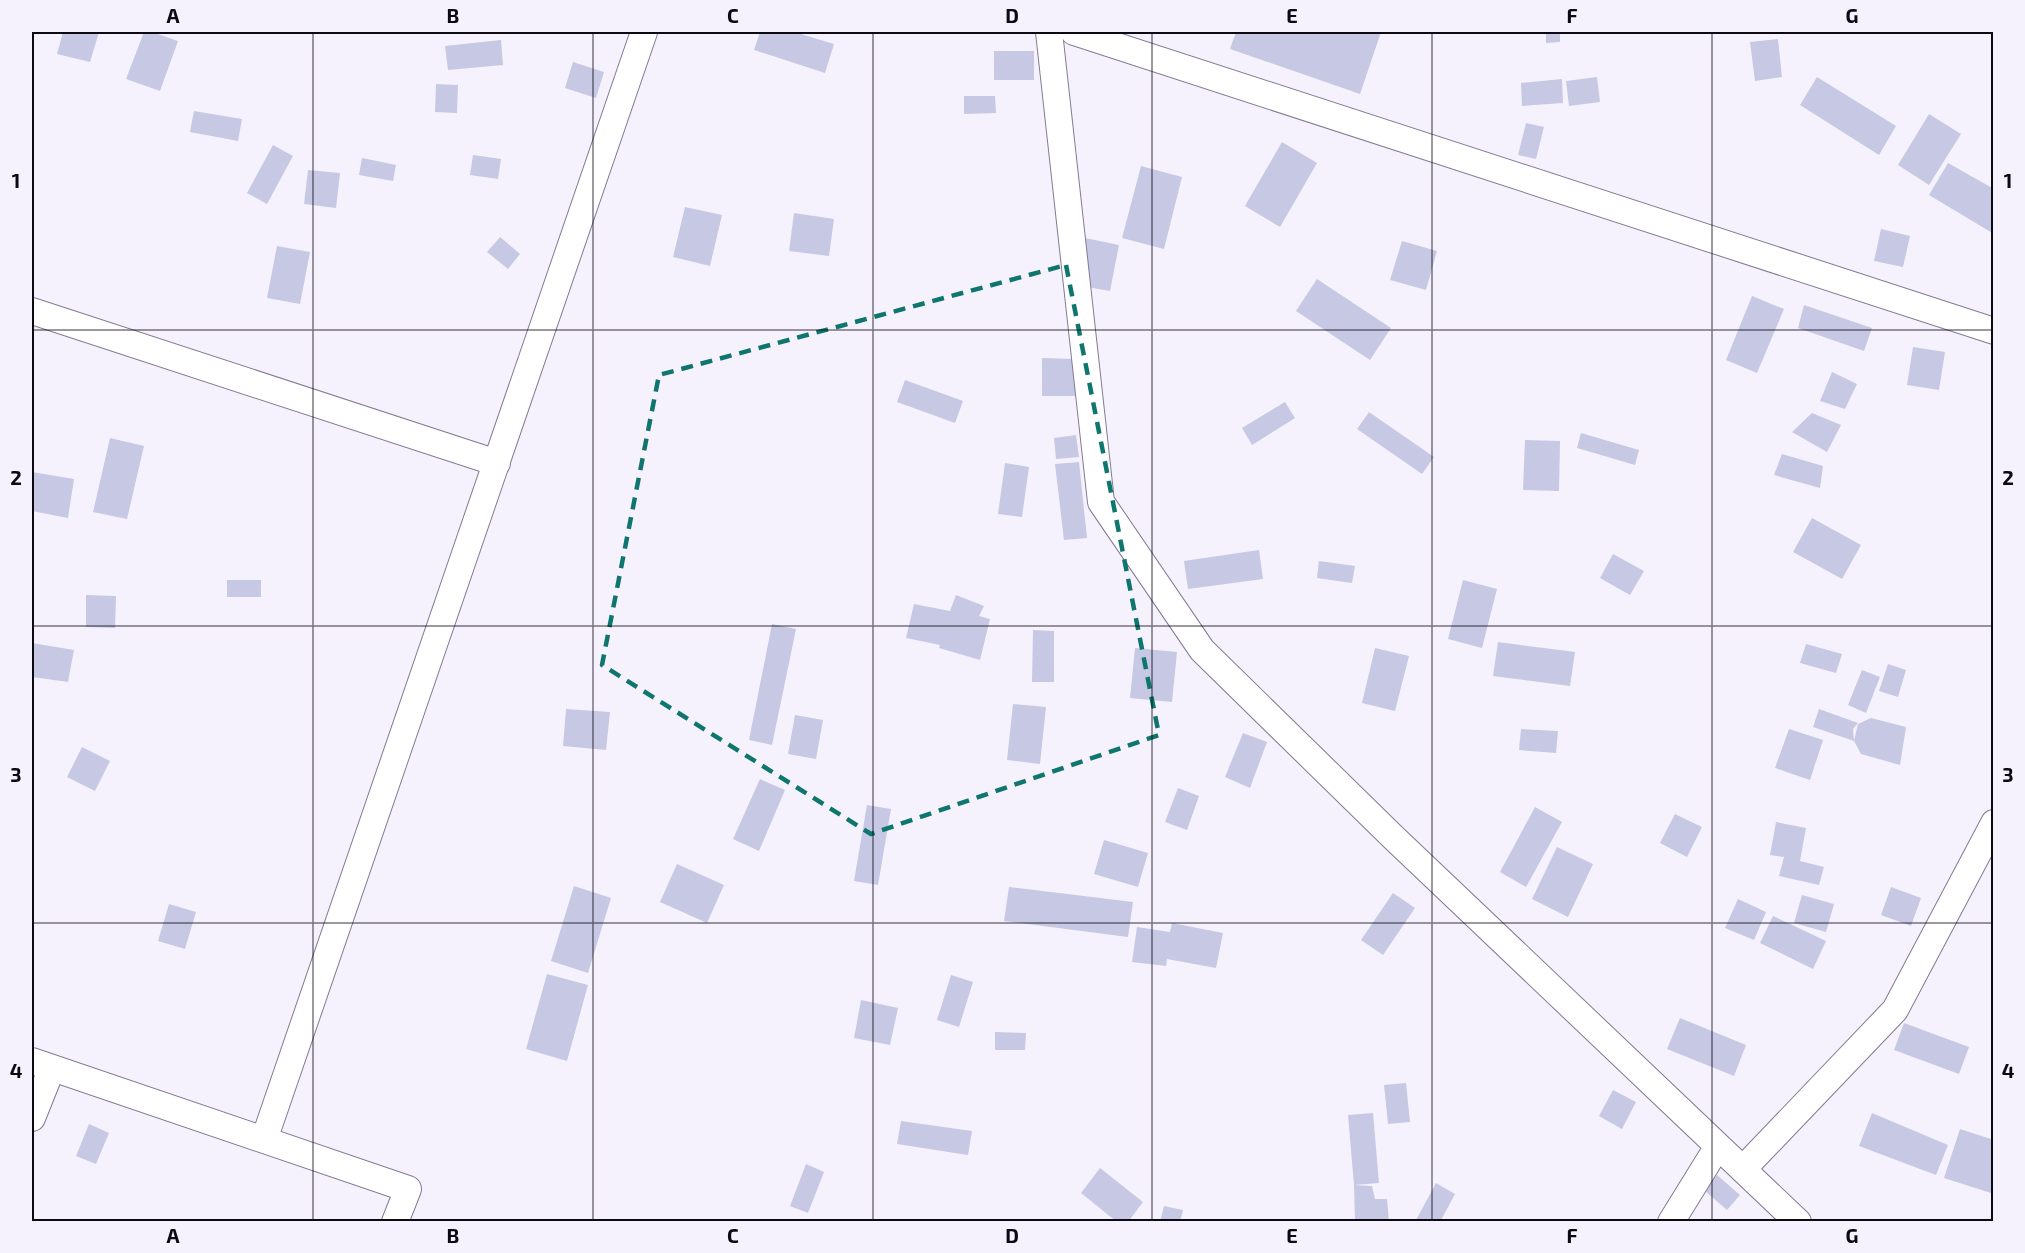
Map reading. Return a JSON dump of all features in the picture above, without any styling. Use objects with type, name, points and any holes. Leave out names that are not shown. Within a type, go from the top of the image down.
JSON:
[{"type":"street","points":[[264,1140],[644,32]]},
{"type":"street","points":[[1049,32],[1101,502],[1202,650],[1393,837],[1798,1221]]},
{"type":"street","points":[[1074,32],[1994,331]]},
{"type":"street","points":[[32,311],[497,463]]},
{"type":"street","points":[[1743,1168],[1895,1010],[1994,823]]},
{"type":"street","points":[[32,1118],[42,1065],[408,1189],[395,1221]]},
{"type":"street","points":[[1671,1221],[1718,1146]]},
{"type":"highlighted area","points":[[1066,265],[1159,735],[871,834],[602,665],[659,375]]},
{"type":"building","points":[[63,32],[99,32],[90,62],[57,54]]},
{"type":"building","points":[[144,32],[152,32],[178,41],[160,91],[126,79]]},
{"type":"building","points":[[760,32],[794,32],[834,44],[825,73],[754,50]]},
{"type":"building","points":[[1236,32],[1381,32],[1360,94],[1230,49]]},
{"type":"building","points":[[1546,32],[1560,32],[1560,42],[1546,43]]},
{"type":"building","points":[[1778,39],[1782,77],[1755,81],[1750,42]]},
{"type":"building","points":[[501,40],[503,65],[448,70],[445,46]]},
{"type":"building","points":[[994,51],[1034,51],[1034,80],[994,80]]},
{"type":"building","points":[[573,62],[604,72],[596,98],[565,88]]},
{"type":"building","points":[[1597,77],[1600,102],[1569,106],[1566,81]]},
{"type":"building","points":[[1817,77],[1896,126],[1879,155],[1800,105]]},
{"type":"building","points":[[1562,79],[1563,103],[1522,106],[1521,83]]},
{"type":"building","points":[[436,84],[458,85],[457,113],[435,112]]},
{"type":"building","points":[[964,96],[995,96],[996,113],[964,114]]},
{"type":"building","points":[[194,111],[242,119],[238,141],[190,132]]},
{"type":"building","points":[[1929,114],[1961,134],[1929,185],[1898,165]]},
{"type":"building","points":[[1526,123],[1544,127],[1536,159],[1518,155]]},
{"type":"building","points":[[1282,142],[1317,163],[1280,227],[1245,206]]},
{"type":"building","points":[[273,145],[293,156],[267,204],[247,193]]},
{"type":"building","points":[[473,155],[501,159],[498,179],[470,175]]},
{"type":"building","points":[[362,158],[396,165],[393,181],[359,175]]},
{"type":"building","points":[[1948,163],[1994,189],[1994,234],[1929,195]]},
{"type":"building","points":[[1141,166],[1182,177],[1164,249],[1122,238]]},
{"type":"building","points":[[308,170],[340,173],[336,208],[304,204]]},
{"type":"building","points":[[685,207],[722,215],[710,266],[673,257]]},
{"type":"building","points":[[794,213],[834,219],[829,256],[789,251]]},
{"type":"building","points":[[1881,229],[1910,236],[1903,267],[1874,261]]},
{"type":"building","points":[[500,237],[520,254],[508,269],[487,252]]},
{"type":"building","points":[[1085,238],[1119,245],[1110,291],[1076,285]]},
{"type":"building","points":[[1402,241],[1437,251],[1426,290],[1390,280]]},
{"type":"building","points":[[277,246],[310,252],[300,304],[267,298]]},
{"type":"building","points":[[1317,279],[1391,328],[1370,360],[1296,311]]},
{"type":"building","points":[[1752,296],[1784,309],[1757,373],[1726,360]]},
{"type":"building","points":[[1804,305],[1872,328],[1864,351],[1798,328]]},
{"type":"building","points":[[1913,347],[1945,352],[1939,390],[1907,385]]},
{"type":"building","points":[[1042,358],[1075,359],[1076,396],[1042,396]]},
{"type":"building","points":[[1832,372],[1857,384],[1845,409],[1820,401]]},
{"type":"building","points":[[905,380],[963,401],[955,423],[897,402]]},
{"type":"building","points":[[1285,402],[1295,418],[1252,445],[1242,428]]},
{"type":"building","points":[[1369,412],[1434,457],[1422,474],[1357,429]]},
{"type":"building","points":[[1812,413],[1841,425],[1827,452],[1792,432]]},
{"type":"building","points":[[1581,433],[1639,450],[1635,465],[1577,448]]},
{"type":"building","points":[[1076,435],[1079,457],[1056,459],[1054,438]]},
{"type":"building","points":[[110,438],[144,446],[127,519],[93,512]]},
{"type":"building","points":[[1525,440],[1560,441],[1559,491],[1523,490]]},
{"type":"building","points":[[1782,454],[1823,466],[1820,488],[1774,475]]},
{"type":"building","points":[[1079,462],[1087,538],[1064,540],[1055,464]]},
{"type":"building","points":[[1005,463],[1029,467],[1022,517],[998,514]]},
{"type":"building","points":[[32,472],[74,479],[68,518],[32,511]]},
{"type":"building","points":[[1812,518],[1861,545],[1842,579],[1793,552]]},
{"type":"building","points":[[1259,550],[1263,579],[1188,589],[1184,561]]},
{"type":"building","points":[[1613,554],[1644,571],[1630,595],[1600,578]]},
{"type":"building","points":[[1319,561],[1355,566],[1352,583],[1317,578]]},
{"type":"building","points":[[227,580],[261,580],[261,597],[227,597]]},
{"type":"building","points":[[1463,580],[1497,589],[1482,648],[1448,639]]},
{"type":"building","points":[[86,595],[116,596],[115,628],[86,627]]},
{"type":"building","points":[[956,595],[984,606],[979,616],[990,619],[980,660],[939,648],[940,645],[906,638],[914,604],[950,611]]},
{"type":"building","points":[[772,624],[796,629],[772,745],[749,740]]},
{"type":"building","points":[[1033,630],[1054,631],[1054,682],[1032,682]]},
{"type":"building","points":[[1498,642],[1575,652],[1570,686],[1493,676]]},
{"type":"building","points":[[32,643],[74,650],[68,682],[32,677]]},
{"type":"building","points":[[1806,644],[1842,654],[1836,673],[1800,663]]},
{"type":"building","points":[[1135,648],[1177,652],[1172,702],[1130,698]]},
{"type":"building","points":[[1375,648],[1409,656],[1395,711],[1362,703]]},
{"type":"building","points":[[1888,664],[1906,670],[1898,697],[1879,691]]},
{"type":"building","points":[[1862,670],[1880,677],[1866,713],[1848,705]]},
{"type":"building","points":[[1013,704],[1046,707],[1040,764],[1007,760]]},
{"type":"building","points":[[566,709],[610,712],[606,750],[563,746]]},
{"type":"building","points":[[1819,709],[1858,723],[1853,729],[1854,741],[1813,727]]},
{"type":"building","points":[[795,715],[823,720],[816,759],[788,754]]},
{"type":"building","points":[[1871,718],[1906,727],[1900,765],[1861,754],[1854,741],[1858,724]]},
{"type":"building","points":[[1521,729],[1558,731],[1556,753],[1519,750]]},
{"type":"building","points":[[1789,729],[1823,740],[1810,780],[1775,768]]},
{"type":"building","points":[[1243,733],[1267,742],[1250,788],[1225,777]]},
{"type":"building","points":[[82,747],[110,761],[95,791],[67,777]]},
{"type":"building","points":[[760,779],[785,790],[759,851],[733,839]]},
{"type":"building","points":[[1178,788],[1199,796],[1187,830],[1165,822]]},
{"type":"building","points":[[867,805],[891,809],[878,885],[854,881]]},
{"type":"building","points":[[1535,807],[1562,822],[1526,887],[1500,872]]},
{"type":"building","points":[[1675,814],[1702,827],[1687,857],[1660,843]]},
{"type":"building","points":[[1776,822],[1806,828],[1800,861],[1824,867],[1819,885],[1779,876],[1784,857],[1770,855]]},
{"type":"building","points":[[1104,840],[1148,853],[1138,887],[1094,874]]},
{"type":"building","points":[[1557,847],[1593,864],[1568,917],[1532,899]]},
{"type":"building","points":[[677,864],[724,885],[707,923],[660,902]]},
{"type":"building","points":[[574,886],[611,898],[588,973],[551,961]]},
{"type":"building","points":[[1009,887],[1133,902],[1128,937],[1004,921]]},
{"type":"building","points":[[1891,887],[1921,898],[1911,926],[1881,915]]},
{"type":"building","points":[[1393,893],[1415,908],[1383,955],[1361,940]]},
{"type":"building","points":[[1802,895],[1834,904],[1826,932],[1794,923]]},
{"type":"building","points":[[1738,899],[1766,912],[1754,940],[1725,928]]},
{"type":"building","points":[[169,904],[196,912],[185,949],[158,941]]},
{"type":"building","points":[[1773,916],[1826,941],[1813,969],[1760,943]]},
{"type":"building","points":[[1172,923],[1223,933],[1216,968],[1167,959],[1166,966],[1132,962],[1137,927],[1170,932]]},
{"type":"building","points":[[547,974],[588,985],[567,1061],[526,1049]]},
{"type":"building","points":[[951,975],[973,982],[959,1027],[937,1020]]},
{"type":"building","points":[[861,1000],[898,1008],[890,1045],[854,1038]]},
{"type":"building","points":[[1680,1018],[1746,1045],[1734,1076],[1667,1049]]},
{"type":"building","points":[[1904,1023],[1969,1047],[1959,1074],[1894,1050]]},
{"type":"building","points":[[995,1032],[1026,1033],[1025,1050],[995,1050]]},
{"type":"building","points":[[1406,1083],[1410,1122],[1388,1124],[1384,1085]]},
{"type":"building","points":[[1613,1090],[1636,1102],[1622,1129],[1599,1116]]},
{"type":"building","points":[[1373,1113],[1379,1183],[1354,1185],[1348,1115]]},
{"type":"building","points":[[1872,1113],[1948,1145],[1936,1175],[1859,1146]]},
{"type":"building","points":[[901,1121],[972,1131],[968,1155],[897,1144]]},
{"type":"building","points":[[89,1124],[109,1133],[96,1164],[76,1156]]},
{"type":"building","points":[[1960,1129],[1994,1140],[1994,1194],[1944,1178]]},
{"type":"building","points":[[806,1164],[824,1172],[808,1213],[790,1206]]},
{"type":"building","points":[[1100,1168],[1143,1202],[1128,1222],[1117,1222],[1081,1193]]},
{"type":"building","points":[[1717,1175],[1740,1195],[1727,1210],[1704,1190]]},
{"type":"building","points":[[1436,1183],[1455,1194],[1440,1222],[1415,1222]]},
{"type":"building","points":[[1354,1185],[1372,1186],[1375,1199],[1387,1199],[1389,1222],[1355,1222]]},
{"type":"building","points":[[1164,1206],[1183,1210],[1180,1222],[1160,1222]]}]
